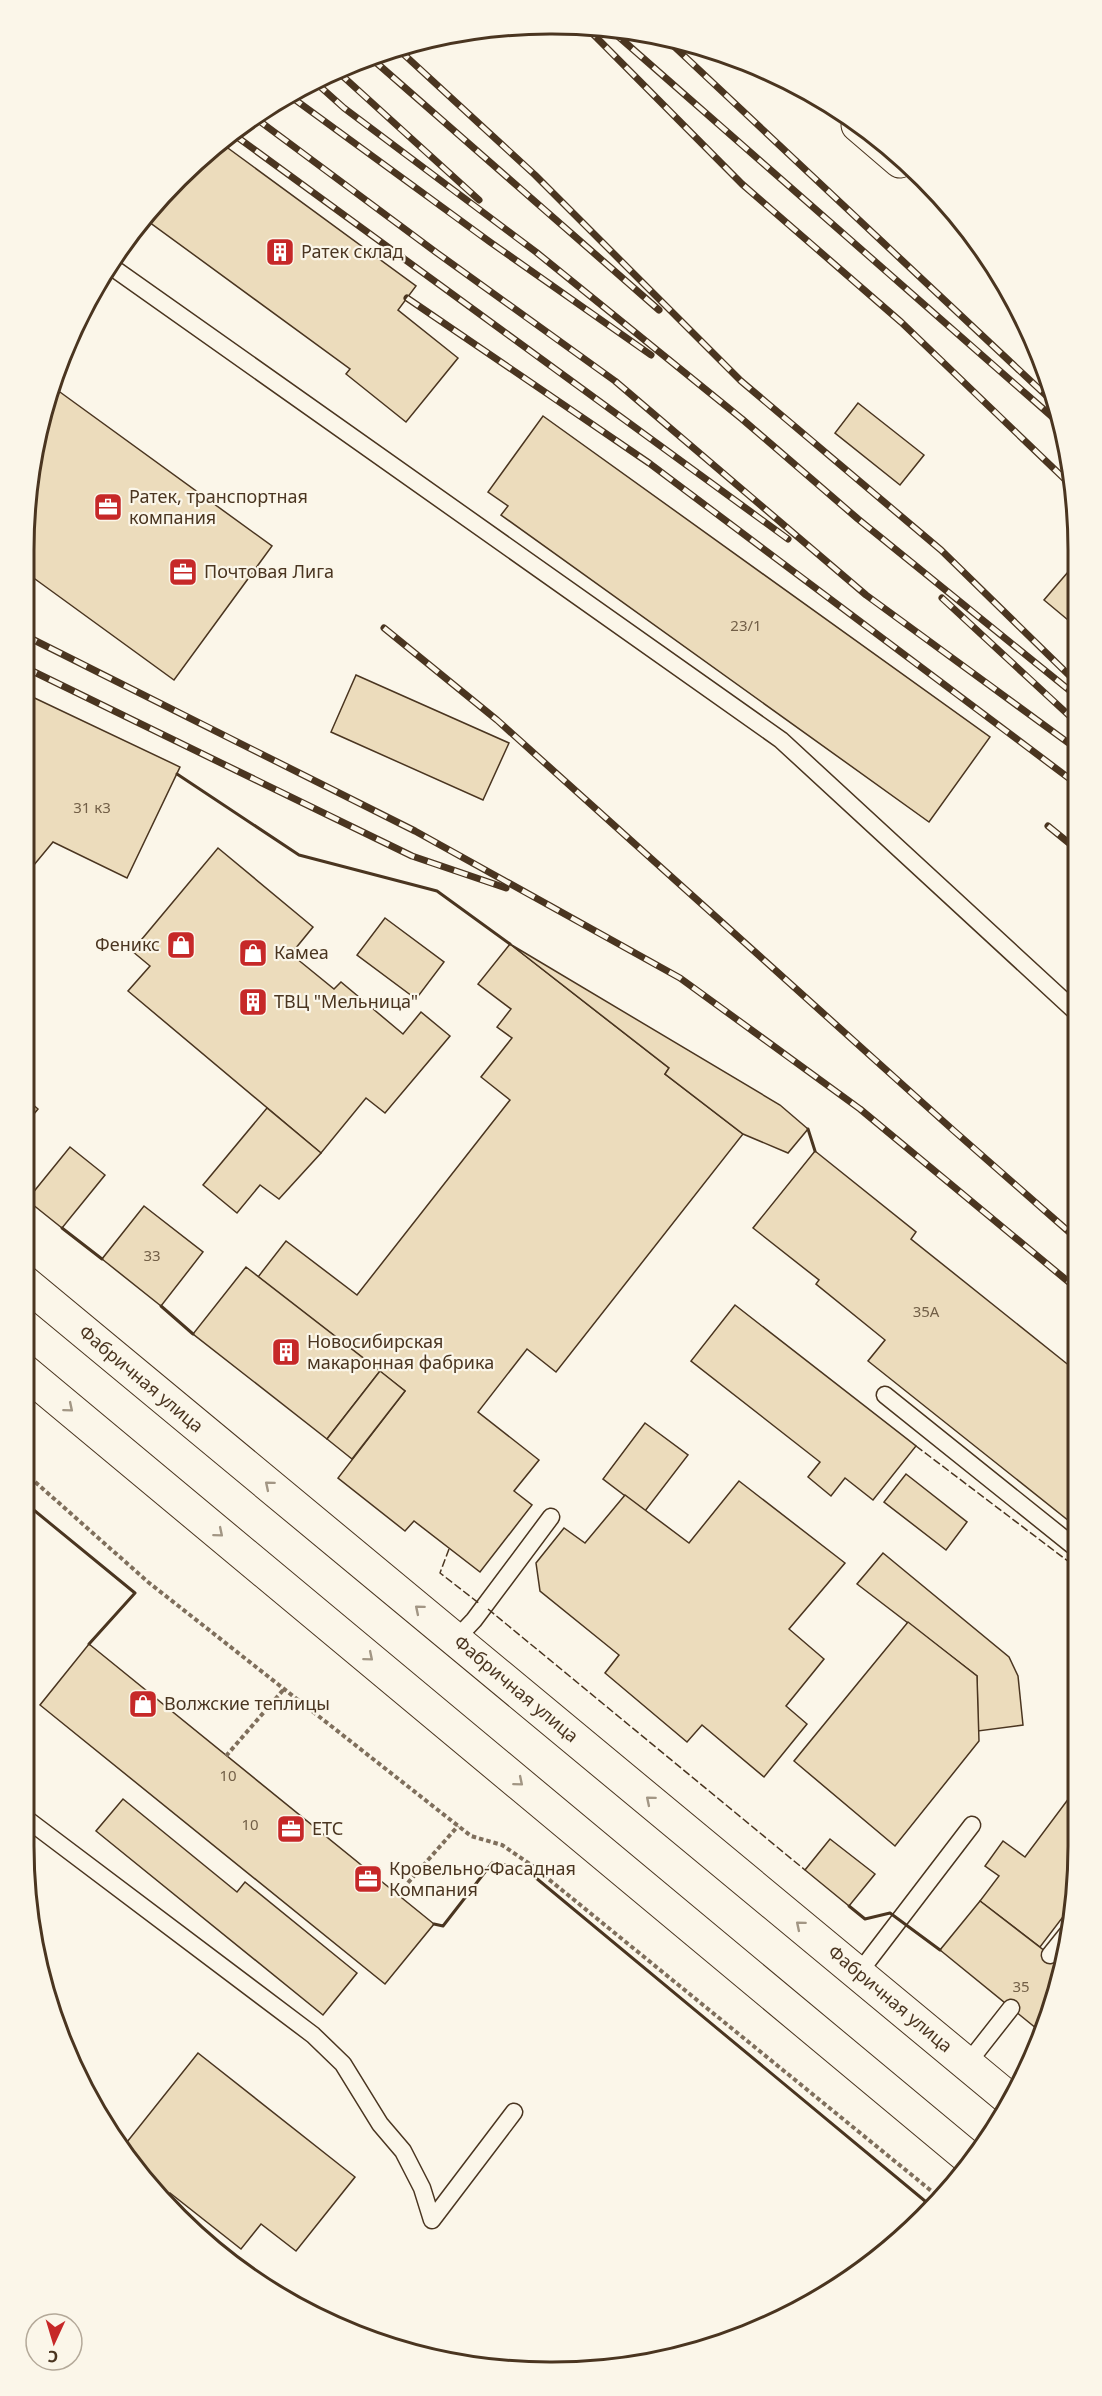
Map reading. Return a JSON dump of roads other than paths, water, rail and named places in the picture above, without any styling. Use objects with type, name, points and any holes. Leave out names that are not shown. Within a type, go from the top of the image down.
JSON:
[{"type":"main road","name":"Фабричная улица","points":[[34,1290],[1003,2094]]},
{"type":"main road","points":[[34,1379],[964,2154]]},
{"type":"lane","points":[[118,271],[781,740],[1068,1005]]},
{"type":"lane","points":[[885,1395],[1068,1542]]},
{"type":"lane","points":[[456,1639],[474,1620],[551,1517]]},
{"type":"lane","points":[[34,1825],[332,2051],[351,2075],[380,2124],[412,2165],[432,2220],[514,2112]]},
{"type":"lane","points":[[858,1974],[972,1825]]},
{"type":"lane","points":[[1050,1956],[1058,1946]]},
{"type":"lane","points":[[967,2064],[1011,2008]]},
{"type":"railway","points":[[596,37],[742,184],[901,322],[1062,476]]},
{"type":"railway","points":[[622,40],[1049,414]]},
{"type":"railway","points":[[678,50],[1042,392]]},
{"type":"railway","points":[[405,56],[535,175],[741,381],[941,550],[1068,674]]},
{"type":"railway","points":[[378,64],[659,310]]},
{"type":"railway","points":[[345,78],[479,200]]},
{"type":"railway","points":[[322,88],[344,108],[536,252],[742,419],[858,519],[1068,689]]},
{"type":"railway","points":[[298,102],[490,242],[651,355]]},
{"type":"railway","points":[[262,123],[615,381],[866,595],[1068,743]]},
{"type":"railway","points":[[240,139],[788,539]]},
{"type":"railway","points":[[407,298],[649,463],[1068,777]]},
{"type":"railway","points":[[942,598],[1068,714]]},
{"type":"railway","points":[[384,628],[497,720],[1068,1231]]},
{"type":"railway","points":[[34,640],[415,831],[680,978],[860,1109],[1068,1281]]},
{"type":"railway","points":[[34,672],[412,856],[506,888]]},
{"type":"railway","points":[[1048,826],[1068,842]]},
{"type":"place","name":"Ратек склад","points":[[280,252]]},
{"type":"place","name":"Ратек, транспортная компания","points":[[108,507]]},
{"type":"place","name":"Почтовая Лига","points":[[183,572]]},
{"type":"place","name":"Феникс","points":[[181,945]]},
{"type":"place","name":"Камеа","points":[[253,953]]},
{"type":"place","name":"ТВЦ \"Мельница\"","points":[[253,1002]]},
{"type":"place","name":"Новосибирская макаронная фабрика","points":[[286,1352]]},
{"type":"place","name":"Волжские теплицы","points":[[143,1704]]},
{"type":"place","name":"ЕТС","points":[[291,1829]]},
{"type":"place","name":"Кровельно-Фасадная Компания","points":[[368,1879]]}]
